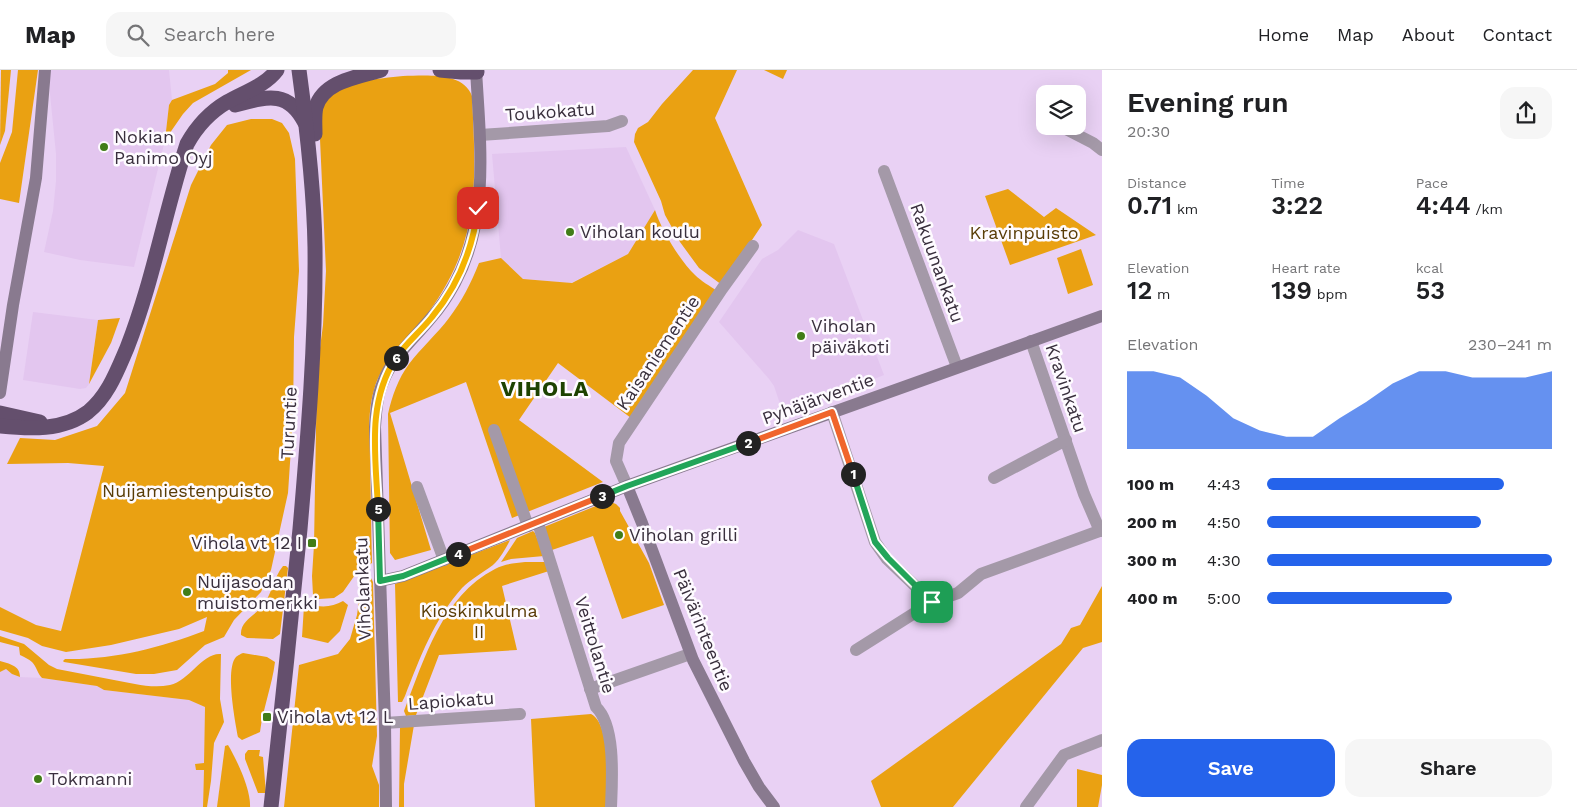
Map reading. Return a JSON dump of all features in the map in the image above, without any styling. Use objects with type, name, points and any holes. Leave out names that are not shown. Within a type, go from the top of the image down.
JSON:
[{"type":"highway","points":[[0,426],[41,428],[73,421],[87,413],[100,401],[118,369],[136,325],[152,274],[187,144],[195,130],[206,118],[227,102],[261,84],[277,70]]},
{"type":"highway","name":"Turuntie","points":[[271,807],[293,609],[307,456],[315,274],[311,175],[299,70]]},
{"type":"highway","points":[[311,175],[316,108],[320,98],[335,85],[381,70]]},
{"type":"highway","points":[[440,70],[477,71]]},
{"type":"highway","points":[[206,118],[253,100],[276,98],[290,103],[297,110],[307,127]]},
{"type":"highway","points":[[0,413],[48,424],[63,423]]},
{"type":"street","points":[[0,393],[12,305],[36,178],[45,70]]},
{"type":"street","name":"Viholankatu","points":[[386,807],[375,426],[377,404],[382,382],[390,366],[445,300],[464,263],[472,239],[478,208],[481,169],[477,71]]},
{"type":"street","name":"Toukokatu","points":[[480,135],[608,126],[622,121]]},
{"type":"street","points":[[1078,135],[1094,143],[1102,150]]},
{"type":"street","name":"Rakuunankatu","points":[[884,171],[957,367]]},
{"type":"street","name":"Kaisaniementie","points":[[627,486],[616,461],[619,443],[753,246]]},
{"type":"street","name":"Pyhäjärventie","points":[[380,581],[403,576],[627,486],[1102,316]]},
{"type":"street","name":"Kravinkatu","points":[[1031,341],[1084,494],[1101,530]]},
{"type":"street","points":[[832,412],[875,542],[888,558],[932,602]]},
{"type":"street","name":"Veittolantie","points":[[494,430],[533,525],[596,707],[604,717],[611,757],[611,807]]},
{"type":"street","points":[[994,478],[1066,440]]},
{"type":"street","points":[[417,486],[444,560]]},
{"type":"street","name":"Päivärinteentie","points":[[627,486],[690,654],[769,806]]},
{"type":"street","points":[[856,650],[932,602],[958,593],[982,574],[1101,530]]},
{"type":"street","points":[[590,689],[690,654]]},
{"type":"street","name":"Lapiokatu","points":[[385,723],[520,714]]},
{"type":"street","points":[[1026,807],[1064,754],[1102,740]]},
{"type":"shaded area","points":[[50,70],[169,70],[172,100],[169,105],[165,140],[134,267],[80,260],[44,252],[53,211],[56,181]]},
{"type":"shaded area","name":"Viholan koulu","points":[[626,147],[655,210],[628,254],[571,283],[523,279],[501,258],[492,154]]},
{"type":"shaded area","name":"Viholan päiväkoti","points":[[798,230],[834,244],[884,375],[784,416],[774,386],[719,322],[762,259],[778,250]]},
{"type":"shaded area","points":[[33,312],[98,320],[89,384],[86,388],[80,389],[23,380]]},
{"type":"shaded area","points":[[6,669],[20,677],[42,678],[97,686],[104,690],[189,700],[205,707],[204,764],[195,764],[204,770],[203,807],[0,807],[0,672]]},
{"type":"green space","points":[[1,70],[11,70],[5,131],[0,145]]},
{"type":"green space","points":[[18,70],[38,70],[19,203],[0,199],[0,163],[12,132]]},
{"type":"green space","points":[[228,70],[251,70],[193,103],[165,140],[169,105],[172,100],[215,84],[228,73]]},
{"type":"green space","points":[[693,70],[737,70],[715,118],[762,225],[722,285],[699,268],[680,242],[665,215],[661,201],[634,142],[638,128],[648,122]]},
{"type":"green space","points":[[764,70],[787,70],[783,79]]},
{"type":"green space","points":[[403,76],[432,76],[452,79],[460,82],[472,96],[474,183],[471,209],[458,261],[445,286],[428,313],[383,368],[374,390],[369,426],[372,563],[357,572],[343,592],[334,598],[319,599],[313,595],[312,576],[317,371],[323,325],[326,271],[319,117],[325,101],[343,88],[362,82]]},
{"type":"green space","name":"Nuijamiestenpuisto","points":[[251,119],[272,119],[282,123],[289,133],[295,159],[299,271],[294,337],[293,418],[288,493],[271,570],[261,592],[234,620],[224,637],[205,645],[177,670],[154,674],[136,674],[64,662],[65,659],[83,659],[136,652],[204,631],[207,617],[179,629],[111,645],[66,652],[42,646],[28,638],[0,630],[0,607],[36,625],[61,631],[104,466],[68,463],[7,464],[20,438],[55,440],[97,426],[125,393],[191,185],[211,145],[227,125]]},
{"type":"green space","name":"Kravinpuisto","points":[[1008,189],[1044,217],[1056,208],[1096,235],[1010,265],[985,196]]},
{"type":"green space","points":[[655,210],[666,235],[683,262],[697,277],[717,291],[631,418],[558,363],[519,420],[603,482],[512,518],[466,382],[390,413],[431,550],[395,560],[390,553],[388,414],[391,401],[405,370],[454,312],[466,292],[479,263],[501,258],[523,279],[572,283],[628,254]]},
{"type":"green space","points":[[1081,249],[1093,285],[1068,294],[1057,258]]},
{"type":"green space","points":[[120,318],[111,343],[89,384],[98,320]]},
{"type":"green space","points":[[608,501],[620,508],[649,563],[664,605],[622,619],[593,536],[552,550],[544,527]]},
{"type":"green space","points":[[533,531],[544,556],[511,559],[501,562],[517,538]]},
{"type":"green space","points":[[510,540],[496,563],[462,588],[443,613],[422,653],[402,702],[398,702],[395,584]]},
{"type":"green space","name":"Kioskinkulma II","points":[[525,562],[546,562],[549,571],[502,586],[517,650],[439,655],[416,715],[406,716],[404,711],[437,631],[461,595],[495,569]]},
{"type":"green space","points":[[283,566],[288,568],[280,634],[273,639],[247,638],[241,635],[241,630],[245,623],[265,603]]},
{"type":"green space","points":[[369,574],[373,582],[377,736],[372,766],[379,785],[379,807],[284,807],[299,665],[338,654],[350,639],[357,615],[361,585]]},
{"type":"green space","points":[[1102,586],[1102,642],[1083,648],[953,807],[881,807],[871,781],[1061,644],[1071,628],[1080,625]]},
{"type":"green space","points":[[343,601],[348,605],[340,631],[328,643],[302,637],[304,606],[308,602],[317,606],[326,606]]},
{"type":"green space","points":[[0,636],[24,644],[49,665],[57,669],[149,686],[170,685],[177,682],[208,657],[221,654],[220,699],[224,722],[214,743],[207,807],[203,807],[204,770],[196,770],[195,764],[204,763],[205,707],[189,700],[104,690],[97,686],[42,678],[32,662],[20,655],[19,647],[0,642]]},
{"type":"green space","points":[[243,653],[267,657],[275,662],[260,732],[242,740],[238,737],[233,708],[231,672],[236,657]]},
{"type":"green space","points":[[0,661],[16,667],[20,677],[6,669],[0,672]]},
{"type":"green space","points":[[591,714],[598,720],[605,742],[607,771],[606,807],[535,807],[531,719]]},
{"type":"green space","points":[[414,725],[404,784],[404,807],[399,807],[400,727]]},
{"type":"green space","points":[[228,745],[246,784],[250,807],[217,807],[225,746]]},
{"type":"green space","points":[[248,750],[260,750],[259,756],[263,757],[266,793],[258,793],[245,759],[245,754]]},
{"type":"green space","points":[[1077,769],[1102,775],[1098,807],[1077,807]]},
{"type":"place","name":"Nokian Panimo Oyj","points":[[104,147]]},
{"type":"place","name":"Viholan koulu","points":[[570,232]]},
{"type":"place","name":"Viholan päiväkoti","points":[[801,336]]},
{"type":"place","name":"Viholan grilli","points":[[619,535]]},
{"type":"place","name":"Vihola vt 12 I","points":[[312,543]]},
{"type":"place","name":"Nuijasodan muistomerkki","points":[[187,592]]},
{"type":"place","name":"Vihola vt 12 L","points":[[267,717]]},
{"type":"place","name":"Tokmanni","points":[[38,779]]},
{"type":"district","name":"VIHOLA","points":[[545,388]]},
{"type":"route","points":[[478,208],[472,239],[455,282],[445,300],[431,318],[399,353],[382,382],[375,426],[380,581],[403,576],[627,486],[832,412],[875,542],[880,550],[932,602]]}]
